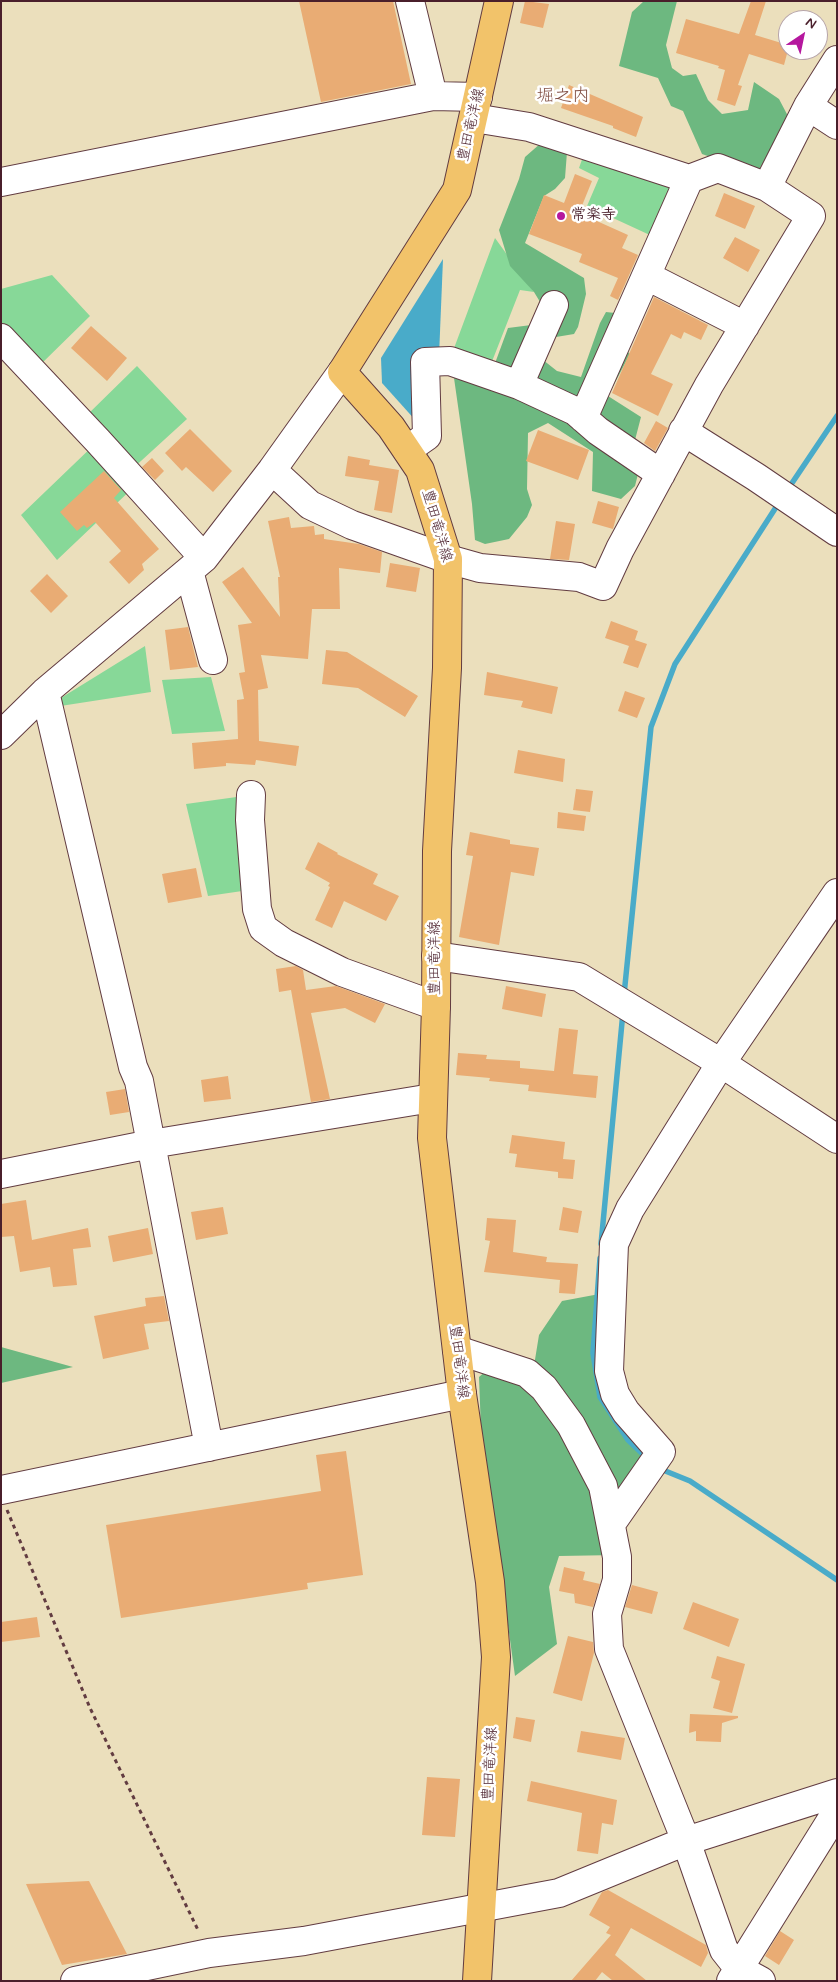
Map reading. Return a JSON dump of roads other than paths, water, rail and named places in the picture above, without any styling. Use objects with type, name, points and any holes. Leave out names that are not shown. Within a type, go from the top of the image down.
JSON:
[{"type":"main road","name":"豊田竜洋線","points":[[477,1981],[496,1657],[490,1582],[462,1394],[432,1138],[436,1006],[437,851],[447,668],[448,559],[420,470],[392,427],[342,372],[457,190],[499,1]]},
{"type":"street","points":[[410,1],[433,96]]},
{"type":"street","points":[[767,187],[808,106],[837,60]]},
{"type":"street","points":[[1,182],[433,96],[476,108],[689,179],[718,168],[767,187],[811,216],[744,326],[683,432],[662,474],[620,548],[603,586],[579,577],[480,568],[448,559],[352,525],[310,505],[272,470]]},
{"type":"street","points":[[808,106],[837,125]]},
{"type":"street","points":[[583,418],[689,179]]},
{"type":"street","points":[[647,276],[744,326]]},
{"type":"street","points":[[520,385],[554,305]]},
{"type":"street","points":[[1,338],[98,441],[196,565],[213,660]]},
{"type":"street","points":[[407,450],[427,436],[425,362],[450,361],[520,385],[574,411],[662,474]]},
{"type":"street","points":[[1,735],[45,692],[196,565],[272,470],[342,372]]},
{"type":"street","points":[[683,432],[783,495],[837,532]]},
{"type":"street","points":[[45,692],[139,1081],[209,1447]]},
{"type":"street","points":[[251,795],[250,820],[257,909],[263,928],[284,943],[342,972],[436,1006]]},
{"type":"street","points":[[611,1524],[661,1452],[626,1412],[615,1394],[609,1371],[614,1244],[630,1209],[721,1063],[837,893]]},
{"type":"street","points":[[436,956],[579,978],[721,1063],[837,1140]]},
{"type":"street","points":[[1,1174],[151,1144],[432,1098]]},
{"type":"street","points":[[457,1350],[527,1373],[544,1388],[571,1425],[603,1486],[617,1558],[617,1580],[607,1614],[608,1649],[686,1841],[724,1950],[744,1977],[837,1811]]},
{"type":"street","points":[[3,1498],[209,1447],[462,1394]]},
{"type":"street","points":[[74,1981],[209,1953],[304,1941],[559,1893],[686,1841],[837,1793]]},
{"type":"water","points":[[443,259],[439,356],[417,422],[382,383],[381,358]]},
{"type":"waterway","points":[[788,489],[837,416]]},
{"type":"waterway","points":[[624,995],[651,727],[675,664],[780,501]]},
{"type":"waterway","points":[[601,1244],[623,1012]]},
{"type":"waterway","points":[[600,1258],[593,1353],[600,1397],[628,1440],[648,1459]]},
{"type":"waterway","points":[[658,1468],[690,1481],[837,1580]]},
{"type":"place","name":"常楽寺","points":[[561,216]]},
{"type":"district","name":"堀之内","points":[[563,97]]}]
